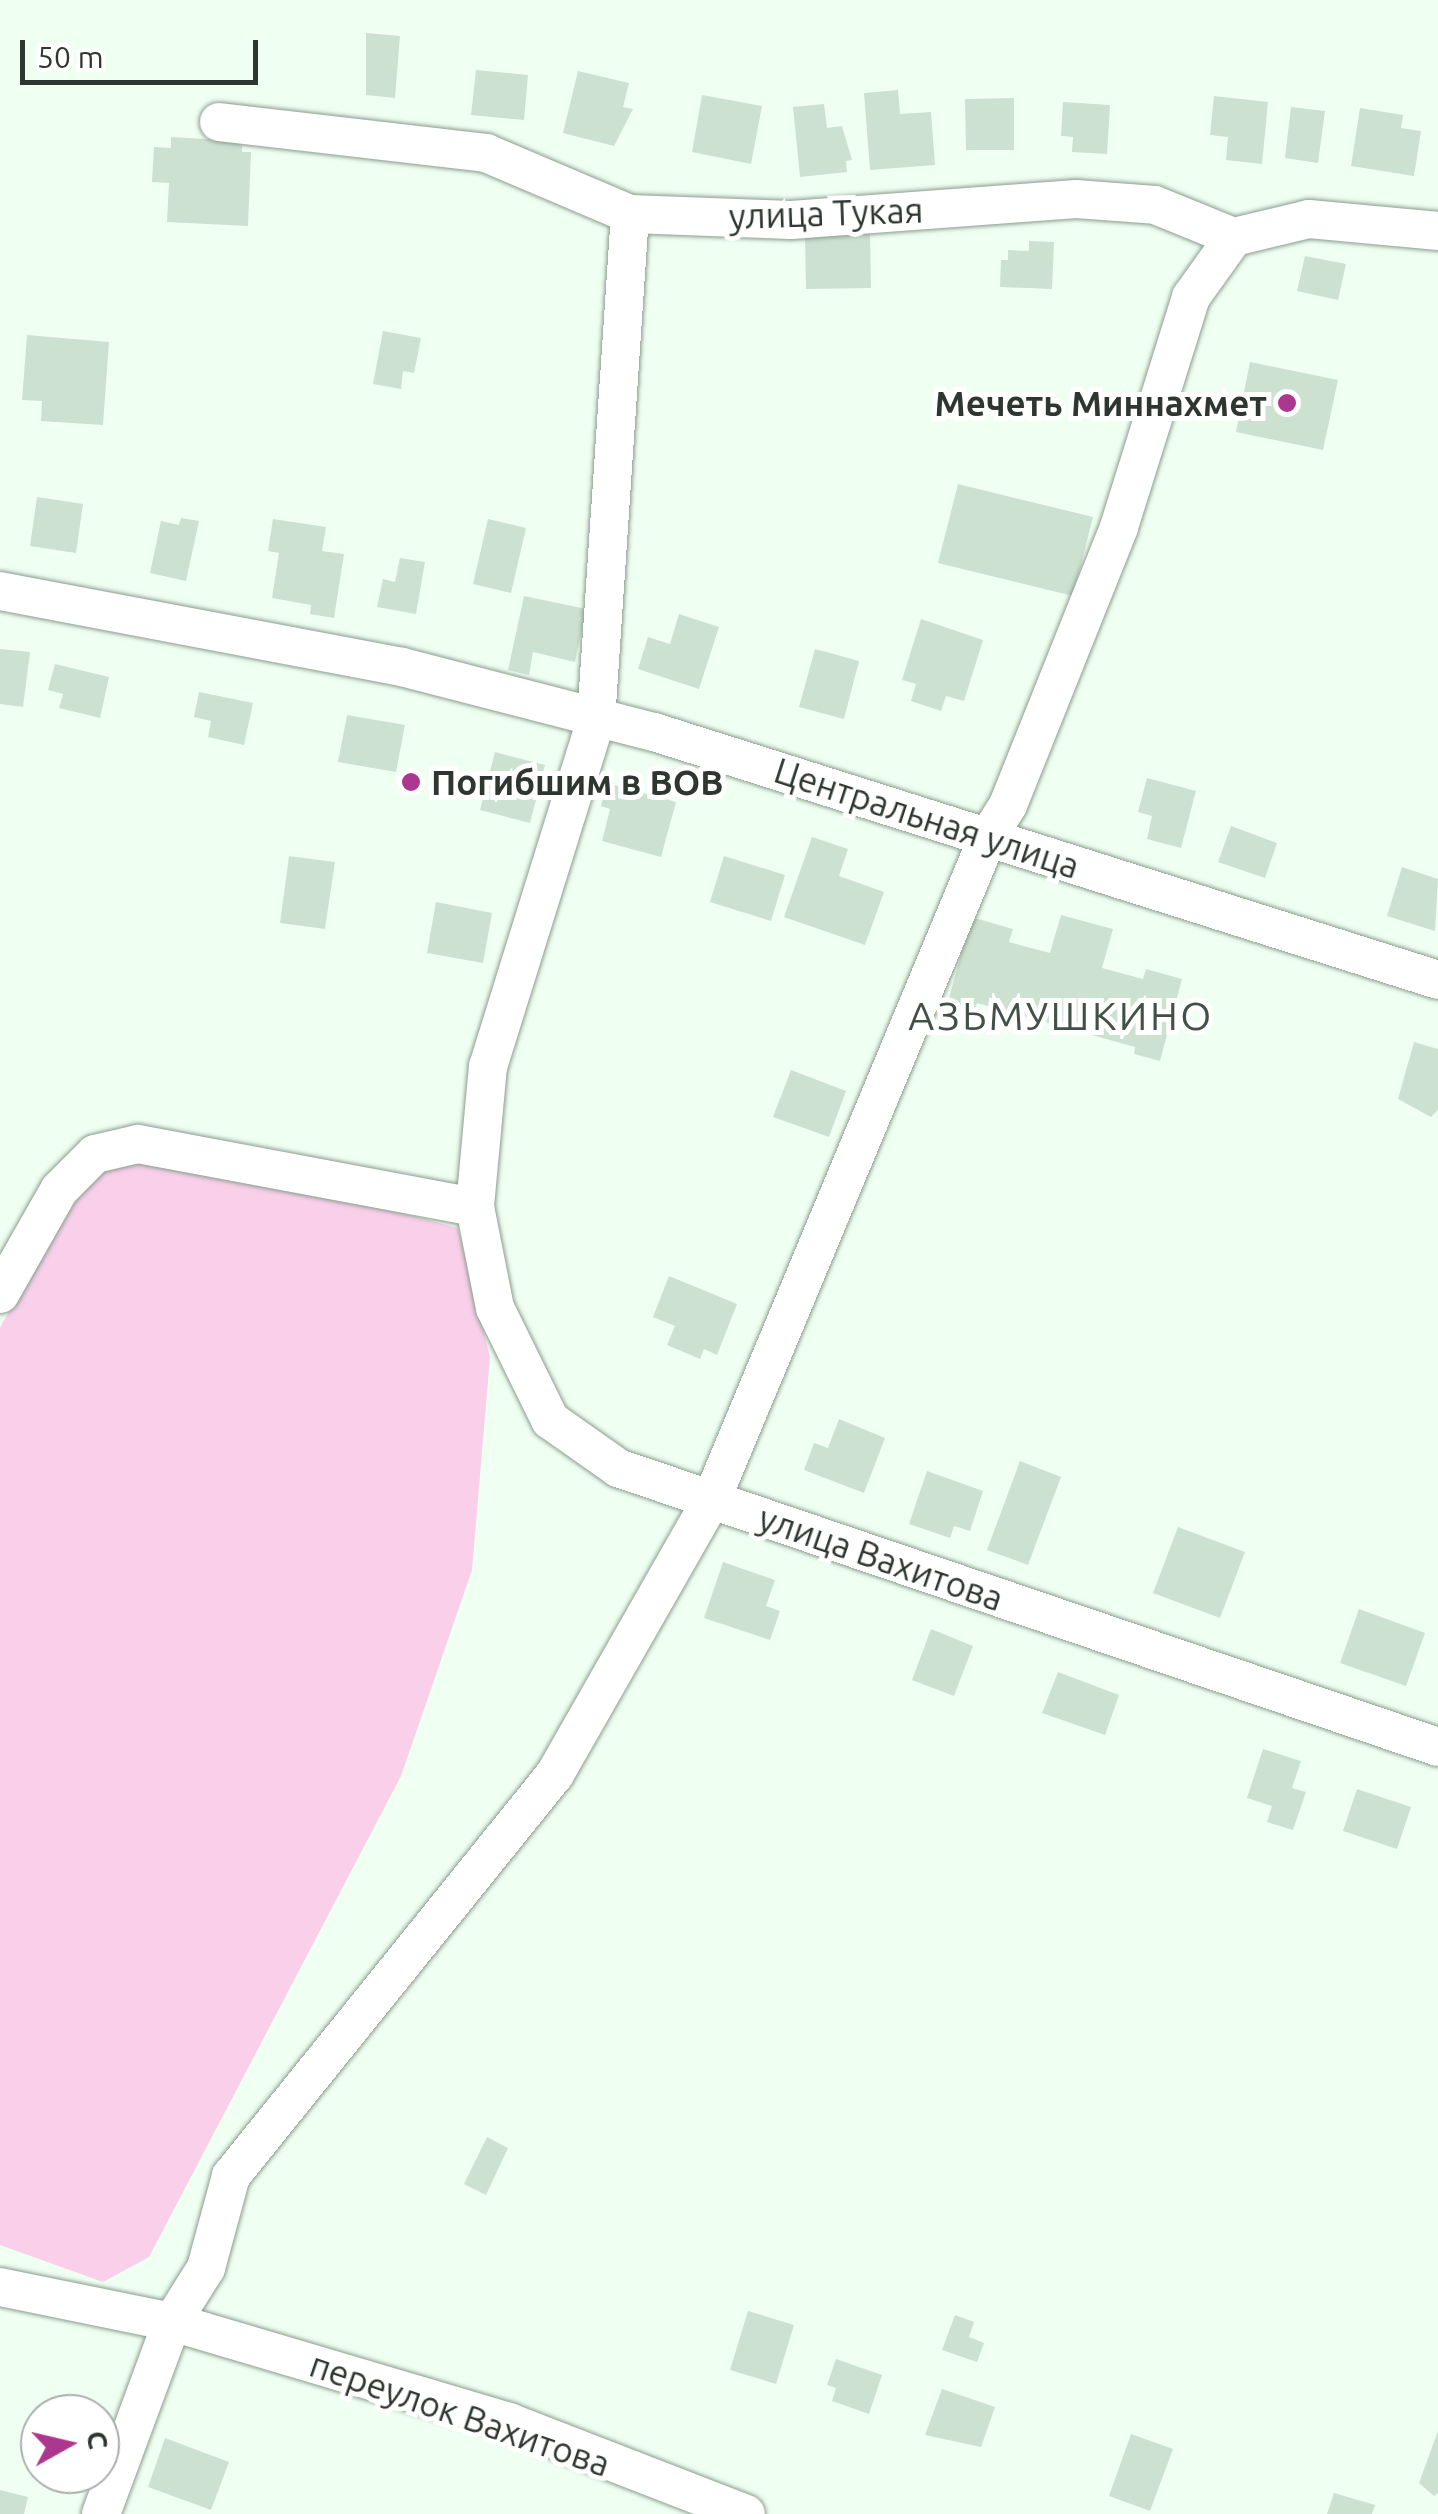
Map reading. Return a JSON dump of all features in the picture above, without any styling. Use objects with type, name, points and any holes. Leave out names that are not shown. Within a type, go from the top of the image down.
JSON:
[{"type":"street","name":"улица Тукая","points":[[219,122],[486,153],[630,214],[791,220],[1076,199],[1156,205],[1234,237]]},
{"type":"street","name":"улица Вахитова","points":[[630,214],[596,720],[488,1066],[475,1207],[495,1308],[550,1420],[618,1468],[1438,1748]]},
{"type":"street","points":[[101,2514],[172,2322],[206,2268],[230,2176],[555,1774],[711,1501],[988,838],[1008,805],[1119,527],[1191,297],[1234,237],[1309,219],[1438,231]]},
{"type":"street","name":"Центральная улица","points":[[0,592],[402,668],[654,732],[1438,980]]},
{"type":"street","points":[[0,1294],[59,1190],[95,1154],[138,1144],[475,1207]]},
{"type":"street","name":"переулок Вахитова","points":[[0,2286],[172,2322],[509,2422],[664,2500],[746,2514]]},
{"type":"shaded area","points":[[138,1157],[293,1184],[458,1228],[490,1357],[472,1570],[401,1776],[149,2257],[103,2282],[0,2245],[0,1328],[77,1182]]},
{"type":"building","points":[[366,33],[400,36],[395,98],[366,95]]},
{"type":"building","points":[[476,70],[528,75],[524,120],[471,115]]},
{"type":"building","points":[[578,71],[629,83],[623,107],[633,109],[614,146],[563,133]]},
{"type":"building","points":[[898,90],[900,114],[931,112],[935,165],[870,170],[864,93]]},
{"type":"building","points":[[702,95],[762,106],[751,164],[692,152]]},
{"type":"building","points":[[1214,96],[1268,102],[1262,164],[1226,160],[1228,137],[1210,135]]},
{"type":"building","points":[[1014,98],[1014,150],[966,150],[965,99]]},
{"type":"building","points":[[1063,102],[1110,105],[1107,154],[1072,152],[1073,137],[1061,136]]},
{"type":"building","points":[[824,104],[827,128],[842,126],[852,160],[846,161],[847,172],[800,177],[793,107]]},
{"type":"building","points":[[1291,107],[1325,111],[1318,163],[1285,158]]},
{"type":"building","points":[[1360,108],[1403,115],[1401,128],[1421,131],[1414,176],[1351,166]]},
{"type":"building","points":[[171,137],[242,141],[242,152],[251,152],[248,226],[167,222],[169,183],[152,182],[154,147],[171,148]]},
{"type":"building","points":[[870,233],[871,288],[806,289],[805,235]]},
{"type":"building","points":[[1029,241],[1054,242],[1052,289],[1000,287],[1001,260],[1008,260],[1008,250],[1029,251]]},
{"type":"building","points":[[1305,256],[1346,264],[1338,300],[1297,291]]},
{"type":"building","points":[[383,331],[421,338],[414,373],[403,371],[401,389],[373,384]]},
{"type":"building","points":[[27,335],[109,342],[103,425],[41,421],[42,401],[22,400]]},
{"type":"building","points":[[1250,362],[1338,380],[1323,450],[1236,432]]},
{"type":"building","points":[[958,484],[1093,517],[1073,596],[938,563]]},
{"type":"building","points":[[37,497],[83,504],[76,553],[30,546]]},
{"type":"building","points":[[181,518],[199,521],[186,581],[150,573],[161,521],[179,525]]},
{"type":"building","points":[[273,519],[326,527],[322,551],[344,554],[334,618],[310,614],[311,605],[272,598],[279,553],[268,551]]},
{"type":"building","points":[[488,519],[526,528],[511,593],[473,584]]},
{"type":"building","points":[[400,558],[425,562],[416,614],[377,607],[383,579],[395,582]]},
{"type":"building","points":[[524,596],[586,609],[575,662],[533,652],[529,675],[508,670]]},
{"type":"building","points":[[679,614],[719,627],[699,689],[638,669],[648,637],[670,644]]},
{"type":"building","points":[[921,619],[983,640],[964,701],[946,696],[941,711],[911,701],[916,684],[902,680]]},
{"type":"building","points":[[0,649],[30,652],[23,707],[0,704]]},
{"type":"building","points":[[815,649],[859,661],[844,719],[799,707]]},
{"type":"building","points":[[55,664],[109,677],[100,718],[59,708],[63,694],[48,690]]},
{"type":"building","points":[[199,692],[253,703],[244,745],[208,737],[211,721],[194,717]]},
{"type":"building","points":[[347,715],[405,725],[396,772],[338,762]]},
{"type":"building","points":[[495,752],[545,765],[530,823],[480,810]]},
{"type":"building","points":[[1147,778],[1196,791],[1181,848],[1147,839],[1152,816],[1138,812]]},
{"type":"building","points":[[607,783],[676,802],[661,857],[602,841],[610,809],[601,806]]},
{"type":"building","points":[[1231,826],[1277,843],[1265,878],[1218,862]]},
{"type":"building","points":[[812,837],[848,849],[839,876],[884,892],[865,945],[784,917]]},
{"type":"building","points":[[289,856],[335,862],[325,929],[280,923]]},
{"type":"building","points":[[724,856],[785,875],[771,921],[710,902]]},
{"type":"building","points":[[1402,867],[1438,879],[1435,931],[1387,916]]},
{"type":"building","points":[[436,902],[492,913],[483,963],[427,953]]},
{"type":"building","points":[[1061,915],[1113,929],[1102,968],[1143,979],[1146,969],[1182,979],[1160,1061],[1134,1054],[1135,1047],[977,1003],[975,1009],[948,1002],[971,917],[1013,929],[1009,942],[1050,953]]},
{"type":"building","points":[[1414,1042],[1438,1049],[1438,1110],[1431,1117],[1398,1099]]},
{"type":"building","points":[[791,1070],[846,1091],[829,1137],[773,1117]]},
{"type":"building","points":[[669,1276],[737,1304],[717,1355],[704,1349],[700,1359],[667,1345],[675,1326],[653,1317]]},
{"type":"building","points":[[839,1419],[885,1438],[864,1493],[804,1470],[814,1443],[828,1448]]},
{"type":"building","points":[[1020,1461],[1061,1477],[1028,1565],[987,1550]]},
{"type":"building","points":[[927,1471],[983,1491],[970,1531],[954,1526],[950,1538],[909,1524]]},
{"type":"building","points":[[1178,1527],[1245,1552],[1220,1618],[1153,1593]]},
{"type":"building","points":[[723,1562],[775,1580],[766,1606],[780,1611],[770,1640],[704,1618]]},
{"type":"building","points":[[1359,1609],[1425,1633],[1406,1686],[1340,1663]]},
{"type":"building","points":[[931,1629],[973,1646],[954,1696],[912,1680]]},
{"type":"building","points":[[1058,1672],[1119,1695],[1105,1735],[1042,1713]]},
{"type":"building","points":[[1263,1749],[1301,1761],[1292,1788],[1306,1792],[1293,1830],[1267,1822],[1272,1806],[1247,1798]]},
{"type":"building","points":[[1357,1789],[1411,1807],[1397,1849],[1343,1831]]},
{"type":"building","points":[[487,2137],[508,2148],[486,2195],[464,2184]]},
{"type":"building","points":[[748,2311],[794,2325],[776,2384],[730,2370]]},
{"type":"building","points":[[955,2315],[974,2322],[969,2337],[984,2343],[977,2362],[942,2350]]},
{"type":"building","points":[[836,2359],[882,2375],[869,2414],[832,2401],[836,2388],[827,2385]]},
{"type":"building","points":[[942,2389],[995,2407],[981,2447],[925,2435]]},
{"type":"building","points":[[1438,2431],[1438,2493],[1434,2496],[1419,2483]]},
{"type":"building","points":[[1131,2434],[1173,2449],[1150,2511],[1109,2496]]},
{"type":"building","points":[[165,2438],[229,2462],[211,2510],[148,2487]]},
{"type":"building","points":[[0,2490],[28,2497],[24,2514],[0,2514]]},
{"type":"building","points":[[1334,2493],[1375,2505],[1372,2514],[1327,2514]]},
{"type":"place","name":"Мечеть Миннахмет","points":[[1287,403]]},
{"type":"place","name":"Погибшим в ВОВ","points":[[411,782]]},
{"type":"district","name":"АЗЬМУШКИНО","points":[[1061,1016]]}]
